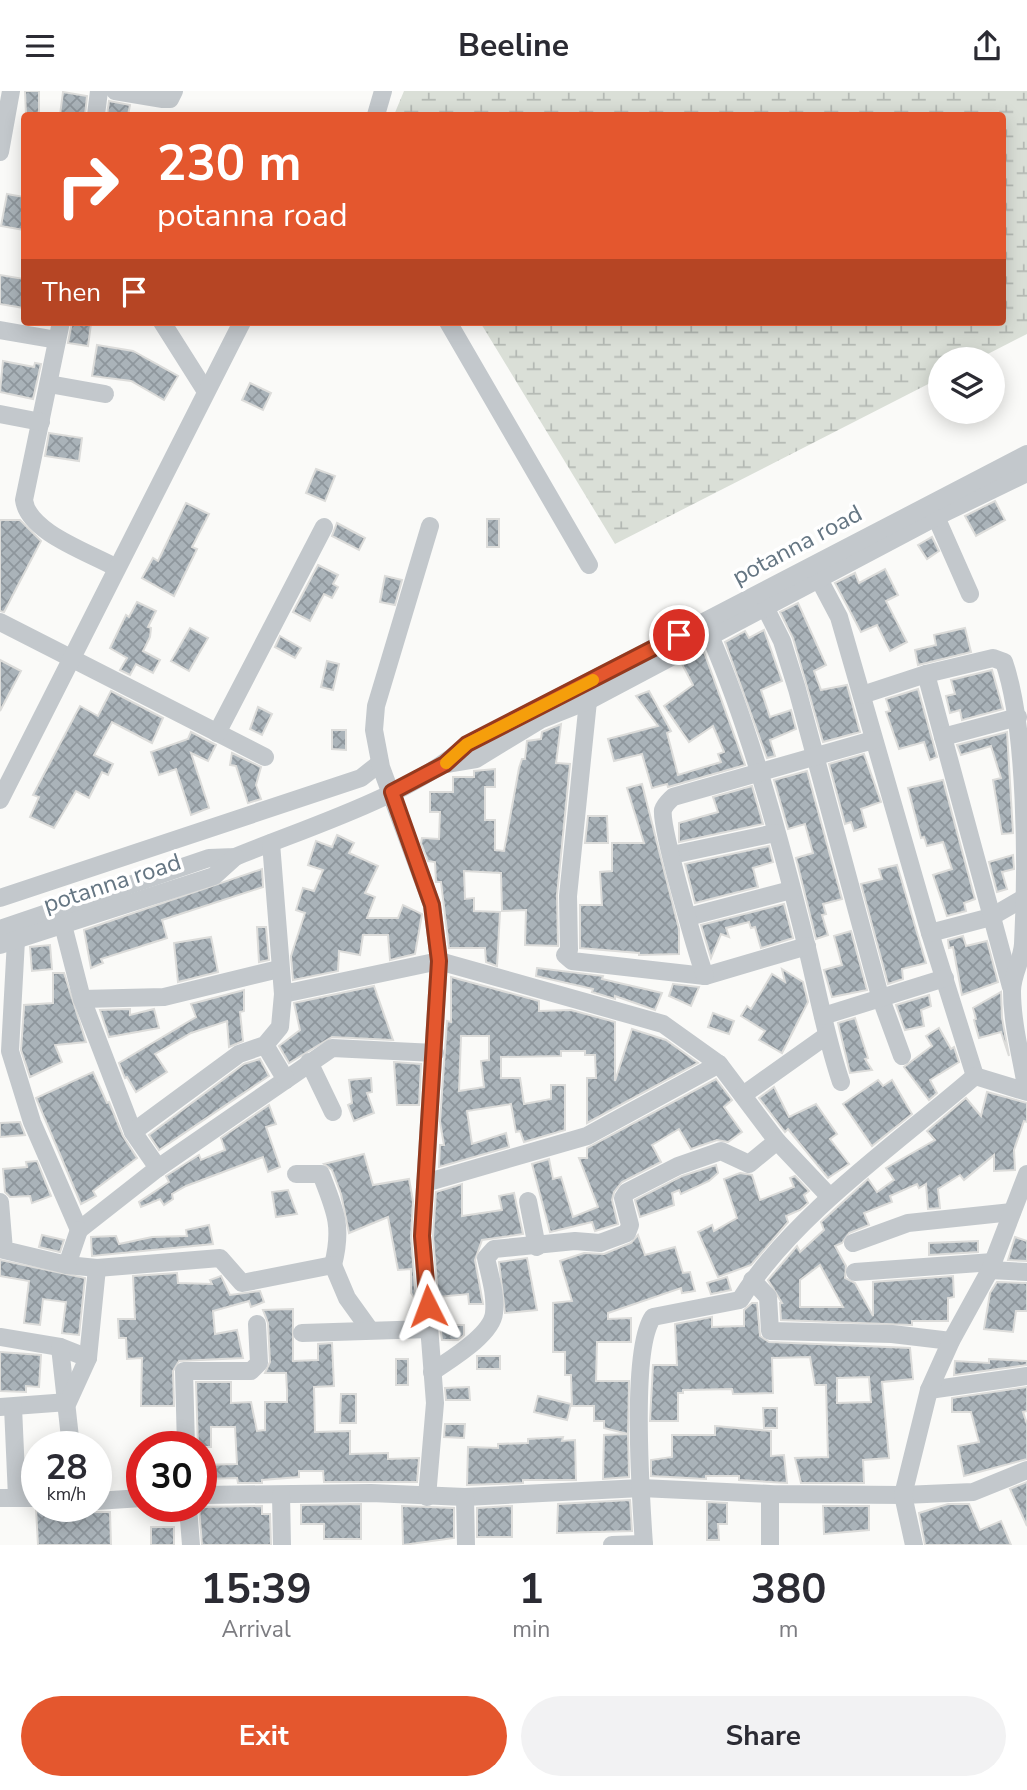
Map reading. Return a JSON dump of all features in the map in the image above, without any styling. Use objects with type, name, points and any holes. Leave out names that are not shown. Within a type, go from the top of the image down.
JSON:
[{"type":"street","points":[[0,152],[11,91]]},
{"type":"street","points":[[96,112],[99,91]]},
{"type":"street","points":[[115,91],[170,99],[174,91]]},
{"type":"street","points":[[377,112],[383,91]]},
{"type":"street","points":[[165,326],[205,390]]},
{"type":"street","points":[[0,800],[70,656],[240,326]]},
{"type":"street","points":[[450,326],[589,565]]},
{"type":"street","points":[[0,330],[59,331],[24,500],[26,512],[36,525],[116,566]]},
{"type":"street","points":[[49,384],[104,394]]},
{"type":"street","points":[[0,414],[41,422]]},
{"type":"street","name":"potanna road","points":[[445,764],[467,744],[1027,454]]},
{"type":"street","name":"potanna road","points":[[0,929],[209,859],[234,857],[271,843],[384,775],[476,759],[540,720],[588,701],[820,581],[936,517],[1027,473]]},
{"type":"street","points":[[936,517],[970,594]]},
{"type":"street","points":[[427,1497],[435,1403],[422,1236],[439,961],[432,905],[384,775],[374,730],[376,706],[430,526]]},
{"type":"street","points":[[217,733],[324,527]]},
{"type":"street","points":[[820,581],[839,617],[930,933],[975,1076]]},
{"type":"street","points":[[766,609],[782,641],[880,996],[902,1056]]},
{"type":"street","points":[[0,622],[265,757]]},
{"type":"street","points":[[712,638],[729,680],[757,771],[807,946],[826,1037],[841,1082]]},
{"type":"street","points":[[862,695],[926,674],[993,658],[1001,660],[1014,684],[1024,799],[1025,905],[1023,949],[1012,990]]},
{"type":"street","points":[[926,674],[1012,990],[1027,1092],[975,1076]]},
{"type":"street","points":[[588,701],[570,870],[569,950],[565,955],[572,961],[705,976],[807,946]]},
{"type":"street","points":[[943,737],[1018,717]]},
{"type":"street","points":[[705,976],[693,945],[672,855],[663,814],[666,804],[673,797],[757,771],[873,740]]},
{"type":"street","points":[[0,898],[361,778],[384,775]]},
{"type":"street","points":[[672,855],[775,833]]},
{"type":"street","points":[[133,1132],[239,1054],[265,1045],[280,1027],[283,994],[271,843]]},
{"type":"street","name":"potanna road","points":[[8,943],[214,876],[234,857]]},
{"type":"street","points":[[688,917],[790,890]]},
{"type":"street","points":[[930,933],[1025,905]]},
{"type":"street","points":[[62,925],[82,999],[133,1132],[159,1168]]},
{"type":"street","points":[[8,943],[10,1051],[32,1122],[79,1230]]},
{"type":"street","points":[[283,994],[439,961],[663,1024],[719,1064],[777,1141],[830,1197]]},
{"type":"street","points":[[82,999],[164,997],[201,985],[279,969]]},
{"type":"street","points":[[823,1016],[880,996],[945,978]]},
{"type":"street","points":[[743,1094],[826,1037]]},
{"type":"street","points":[[265,1045],[286,1080]]},
{"type":"street","points":[[67,1265],[79,1230],[159,1168],[332,1048],[435,1053]]},
{"type":"street","points":[[309,1062],[333,1112]]},
{"type":"street","points":[[425,1183],[587,1136],[719,1064]]},
{"type":"street","points":[[612,1545],[644,1545],[641,1360],[645,1328],[653,1317],[740,1300],[752,1280],[830,1197],[975,1076]]},
{"type":"street","points":[[432,1373],[471,1344],[487,1329],[495,1315],[486,1258],[494,1249],[537,1247],[575,1241],[600,1243],[627,1233],[630,1225],[623,1198],[627,1192],[678,1166],[721,1151],[748,1164],[777,1141]]},
{"type":"street","points":[[296,1174],[321,1174],[338,1218],[339,1241],[333,1265],[347,1298],[370,1330]]},
{"type":"street","points":[[914,1545],[903,1495],[929,1390],[1018,1208],[1027,1174]]},
{"type":"street","points":[[528,1201],[537,1247]]},
{"type":"street","points":[[0,1202],[4,1250],[67,1265],[97,1268],[220,1258],[242,1283],[333,1265]]},
{"type":"street","points":[[853,1243],[908,1223],[1018,1208]]},
{"type":"street","points":[[855,1272],[991,1266],[1027,1272]]},
{"type":"street","points":[[68,1402],[88,1358],[97,1268]]},
{"type":"street","points":[[752,1280],[768,1297],[770,1331],[892,1334],[951,1341]]},
{"type":"street","points":[[186,1431],[184,1371],[251,1371],[259,1363],[257,1324]]},
{"type":"street","points":[[302,1333],[429,1329]]},
{"type":"street","points":[[0,1338],[60,1346],[88,1358]]},
{"type":"street","points":[[60,1346],[70,1431]]},
{"type":"street","points":[[929,1390],[1027,1377]]},
{"type":"street","points":[[9,1497],[7,1407],[68,1402]]},
{"type":"street","points":[[217,1495],[371,1493],[465,1497],[641,1488],[770,1494],[903,1495],[973,1492],[1027,1470]]},
{"type":"street","points":[[770,1494],[770,1545]]},
{"type":"street","points":[[281,1495],[282,1545]]},
{"type":"street","points":[[465,1497],[466,1545]]},
{"type":"street","points":[[189,1522],[191,1545]]},
{"type":"green space","points":[[404,91],[1027,91],[1027,334],[1002,347],[928,347],[928,384],[615,544],[482,326],[1006,326],[1006,112],[395,112]]},
{"type":"building","points":[[25,91],[39,91],[39,112],[26,112]]},
{"type":"building","points":[[63,92],[87,96],[85,112],[60,112]]},
{"type":"building","points":[[109,101],[130,105],[129,112],[107,112]]},
{"type":"building","points":[[7,194],[21,196],[21,229],[1,226]]},
{"type":"building","points":[[0,275],[21,278],[21,308],[0,304]]},
{"type":"building","points":[[71,326],[91,326],[88,346],[68,343]]},
{"type":"building","points":[[97,345],[133,351],[178,376],[164,400],[131,381],[92,376]]},
{"type":"building","points":[[3,361],[34,367],[35,363],[41,364],[33,399],[0,392]]},
{"type":"building","points":[[250,383],[271,393],[263,410],[242,400]]},
{"type":"building","points":[[49,433],[82,438],[79,461],[45,456]]},
{"type":"building","points":[[316,469],[335,476],[325,501],[306,493]]},
{"type":"building","points":[[995,501],[1005,520],[976,536],[965,516]]},
{"type":"building","points":[[186,503],[209,514],[192,547],[197,549],[174,596],[142,578],[153,558],[158,561]]},
{"type":"building","points":[[487,519],[499,519],[499,547],[487,547]]},
{"type":"building","points":[[0,520],[20,520],[41,541],[4,612],[0,611]]},
{"type":"building","points":[[337,523],[365,538],[359,550],[332,536]]},
{"type":"building","points":[[932,537],[939,551],[927,559],[918,545]]},
{"type":"building","points":[[318,565],[338,575],[333,584],[338,587],[332,598],[324,594],[310,621],[293,612]]},
{"type":"building","points":[[885,569],[898,595],[886,601],[907,642],[890,651],[877,625],[861,632],[835,583],[855,573],[859,583]]},
{"type":"building","points":[[385,576],[402,580],[395,605],[380,602]]},
{"type":"building","points":[[137,602],[156,611],[148,627],[151,628],[150,637],[143,651],[160,660],[153,673],[136,664],[130,675],[120,670],[127,658],[110,648],[126,615],[129,617]]},
{"type":"building","points":[[798,603],[826,665],[814,671],[821,690],[847,685],[860,732],[823,742],[793,638],[780,612]]},
{"type":"building","points":[[190,628],[208,638],[189,671],[171,661]]},
{"type":"building","points":[[965,628],[971,652],[918,665],[915,650],[936,645],[934,635]]},
{"type":"building","points":[[764,630],[782,681],[761,690],[770,717],[791,710],[796,729],[770,740],[775,756],[767,758],[725,642],[745,631],[749,638]]},
{"type":"building","points":[[280,636],[301,648],[295,658],[275,647]]},
{"type":"building","points":[[704,652],[745,765],[668,787],[667,784],[652,788],[642,754],[614,761],[608,739],[658,726],[636,696],[649,691],[671,731],[667,733],[678,775],[721,762],[718,754],[724,752],[713,726],[689,742],[664,706],[693,685],[682,664]]},
{"type":"building","points":[[0,660],[21,671],[0,711]]},
{"type":"building","points":[[327,661],[339,664],[333,690],[321,687]]},
{"type":"building","points":[[992,670],[1003,709],[962,720],[960,710],[950,713],[946,696],[955,694],[951,680]]},
{"type":"building","points":[[918,689],[937,757],[930,760],[924,742],[899,749],[886,712],[890,711],[886,699]]},
{"type":"building","points":[[111,691],[163,718],[152,743],[112,722],[94,755],[113,764],[108,775],[102,772],[89,798],[76,791],[54,828],[30,817],[39,797],[33,795],[80,706],[98,716]]},
{"type":"building","points":[[258,707],[272,714],[262,735],[250,729]]},
{"type":"building","points":[[561,724],[556,763],[570,764],[557,895],[558,946],[525,945],[526,910],[502,911],[501,873],[464,871],[465,899],[474,898],[474,911],[500,912],[497,966],[486,962],[485,948],[449,948],[441,882],[436,882],[435,862],[428,861],[421,843],[422,838],[439,839],[440,812],[430,812],[430,792],[453,792],[453,777],[474,777],[474,771],[495,769],[495,787],[485,787],[485,820],[495,820],[495,850],[504,851],[519,768],[522,759],[525,759],[527,741],[541,739],[542,732]]},
{"type":"building","points":[[332,730],[346,730],[346,750],[332,749]]},
{"type":"building","points":[[191,732],[216,745],[208,761],[191,753],[209,808],[191,815],[176,769],[159,775],[151,752],[188,739]]},
{"type":"building","points":[[1007,732],[1013,833],[1002,834],[993,780],[1001,778],[991,746],[961,755],[957,745]]},
{"type":"building","points":[[232,753],[261,767],[256,785],[261,799],[248,803],[236,766],[230,765]]},
{"type":"building","points":[[864,754],[881,802],[861,809],[866,827],[854,831],[851,822],[845,824],[829,764]]},
{"type":"building","points":[[807,771],[842,899],[823,904],[826,914],[822,915],[828,935],[816,939],[796,858],[813,853],[805,824],[788,829],[774,780]]},
{"type":"building","points":[[943,780],[975,899],[964,903],[966,911],[947,916],[933,875],[952,869],[943,842],[927,846],[924,837],[921,838],[908,788]]},
{"type":"building","points":[[642,784],[679,929],[679,954],[639,955],[580,948],[580,905],[602,905],[600,872],[612,871],[612,843],[644,843],[627,788]]},
{"type":"building","points":[[752,786],[763,824],[679,842],[679,823],[718,812],[713,797]]},
{"type":"building","points":[[588,816],[607,816],[608,843],[585,843]]},
{"type":"building","points":[[337,835],[354,843],[349,853],[378,866],[365,893],[375,897],[367,918],[398,918],[403,905],[422,914],[415,954],[390,960],[388,935],[363,935],[360,955],[339,951],[338,971],[293,980],[291,956],[305,913],[296,910],[303,888],[314,891],[323,870],[308,865],[316,841],[332,847]]},
{"type":"building","points":[[769,846],[773,862],[753,868],[758,887],[695,903],[685,864]]},
{"type":"building","points":[[1013,855],[1014,869],[1002,872],[1007,889],[997,892],[989,862]]},
{"type":"building","points":[[897,865],[926,963],[902,969],[903,979],[888,984],[861,884],[882,879],[879,869]]},
{"type":"building","points":[[262,869],[263,887],[162,920],[167,938],[101,959],[103,963],[91,968],[84,930]]},
{"type":"building","points":[[784,904],[793,938],[761,948],[755,927],[751,928],[749,922],[726,928],[729,937],[721,934],[711,958],[701,925]]},
{"type":"building","points":[[257,927],[266,927],[269,960],[259,962]]},
{"type":"building","points":[[851,931],[867,990],[832,997],[824,970],[842,965],[834,936]]},
{"type":"building","points":[[963,936],[966,946],[987,941],[998,982],[962,995],[953,947],[949,948],[948,940]]},
{"type":"building","points":[[211,937],[218,972],[178,982],[174,943]]},
{"type":"building","points":[[50,945],[52,969],[32,971],[30,947]]},
{"type":"building","points":[[537,968],[603,976],[602,979],[662,993],[655,1010],[615,996],[615,999],[592,992],[593,989],[536,976]]},
{"type":"building","points":[[782,969],[803,982],[808,1002],[782,1053],[759,1040],[765,1031],[741,1016],[747,1006],[751,1009],[772,974],[785,982]]},
{"type":"building","points":[[53,973],[64,973],[86,1042],[55,1045],[62,1062],[30,1077],[21,1050],[24,1005],[53,1003]]},
{"type":"building","points":[[451,977],[539,1001],[539,1011],[571,1010],[615,1022],[615,1081],[632,1029],[666,1040],[698,1063],[587,1123],[587,1078],[596,1078],[595,1055],[585,1055],[585,1051],[561,1051],[561,1056],[501,1057],[501,1078],[520,1078],[524,1104],[551,1099],[551,1085],[565,1085],[565,1130],[524,1142],[520,1131],[516,1132],[511,1104],[467,1111],[472,1144],[506,1133],[509,1147],[439,1167],[440,1145],[444,1145],[440,1122],[447,1021],[451,1022]],"holes":[[[461,1036],[489,1036],[489,1060],[481,1061],[484,1087],[459,1091]]]},
{"type":"building","points":[[673,984],[699,987],[691,1006],[669,996]]},
{"type":"building","points":[[374,986],[393,1040],[332,1037],[289,1063],[279,1046],[300,1030],[294,1003]]},
{"type":"building","points":[[244,990],[244,1011],[240,1012],[243,1041],[229,1047],[227,1021],[191,1033],[155,1054],[167,1072],[136,1092],[127,1077],[125,1078],[119,1063],[196,1017],[191,1004]]},
{"type":"building","points":[[1001,992],[1002,1018],[1009,1056],[1001,1032],[979,1038],[974,1020],[973,1008]]},
{"type":"building","points":[[929,995],[931,1006],[921,1010],[924,1026],[905,1030],[896,1005]]},
{"type":"building","points":[[130,1009],[130,1015],[154,1009],[159,1028],[109,1037],[100,1010]]},
{"type":"building","points":[[713,1013],[734,1021],[729,1034],[708,1027]]},
{"type":"building","points":[[855,1018],[868,1058],[865,1059],[872,1070],[850,1073],[838,1023]]},
{"type":"building","points":[[939,1028],[951,1049],[954,1047],[959,1062],[930,1080],[937,1093],[929,1100],[904,1067],[932,1046],[926,1036]]},
{"type":"building","points":[[260,1059],[269,1076],[159,1150],[149,1135],[244,1064]]},
{"type":"building","points":[[394,1062],[421,1064],[419,1105],[397,1105]]},
{"type":"building","points":[[93,1072],[123,1136],[137,1158],[93,1191],[96,1196],[81,1204],[36,1098]]},
{"type":"building","points":[[371,1078],[372,1092],[367,1093],[374,1113],[354,1121],[348,1105],[352,1103],[349,1080]]},
{"type":"building","points":[[716,1079],[732,1100],[724,1107],[742,1132],[728,1142],[717,1140],[691,1149],[679,1129],[652,1145],[661,1162],[622,1182],[614,1192],[612,1200],[618,1224],[595,1231],[592,1222],[550,1232],[532,1164],[549,1159],[553,1179],[561,1177],[573,1217],[598,1207],[579,1158],[587,1158],[587,1148]]},
{"type":"building","points":[[878,1080],[883,1086],[892,1080],[912,1114],[872,1146],[843,1104]]},
{"type":"building","points":[[774,1087],[789,1117],[816,1104],[837,1134],[830,1139],[849,1164],[828,1178],[788,1129],[785,1132],[759,1098]]},
{"type":"building","points":[[987,1092],[1027,1103],[1027,1122],[1024,1121],[1014,1150],[1015,1170],[994,1171],[994,1155],[964,1180],[960,1175],[938,1189],[940,1208],[928,1209],[926,1184],[919,1188],[917,1184],[890,1196],[892,1202],[864,1213],[869,1225],[849,1233],[842,1243],[835,1246],[846,1266],[845,1278],[855,1283],[873,1316],[873,1282],[953,1276],[954,1297],[948,1298],[948,1321],[912,1321],[912,1325],[781,1320],[782,1303],[768,1280],[797,1246],[800,1252],[824,1230],[821,1222],[868,1179],[877,1192],[894,1180],[886,1168],[935,1140],[927,1131],[966,1098],[981,1116]],"holes":[[[820,1265],[843,1307],[800,1307],[800,1280]]]},
{"type":"building","points":[[269,1105],[276,1124],[266,1127],[280,1167],[268,1172],[263,1157],[186,1186],[172,1194],[173,1199],[164,1205],[160,1199],[141,1207],[139,1202],[169,1182],[166,1176],[199,1155],[201,1160],[225,1150],[221,1138]]},
{"type":"building","points":[[20,1122],[25,1135],[0,1137],[0,1123]]},
{"type":"building","points":[[364,1154],[373,1185],[409,1179],[413,1201],[411,1237],[416,1300],[411,1293],[411,1269],[398,1270],[388,1217],[349,1233],[341,1194],[332,1170],[324,1164]]},
{"type":"building","points":[[37,1161],[51,1196],[32,1203],[30,1196],[10,1197],[5,1192],[3,1169],[27,1167],[26,1162]]},
{"type":"building","points":[[716,1165],[718,1173],[709,1181],[681,1194],[679,1190],[672,1193],[674,1205],[640,1217],[635,1200],[682,1176]]},
{"type":"building","points":[[740,1173],[752,1175],[760,1200],[794,1187],[790,1178],[795,1176],[809,1191],[804,1195],[808,1203],[786,1216],[788,1222],[751,1265],[718,1277],[698,1232],[712,1225],[714,1231],[737,1218],[724,1179]]},
{"type":"building","points":[[462,1184],[462,1216],[502,1210],[499,1196],[514,1193],[523,1234],[482,1240],[475,1260],[483,1304],[469,1304],[468,1294],[438,1297],[433,1236],[436,1192]]},
{"type":"building","points":[[288,1190],[297,1214],[276,1217],[272,1192]]},
{"type":"building","points":[[209,1225],[213,1244],[92,1256],[91,1237],[116,1236],[119,1244],[152,1237],[187,1236],[186,1230]]},
{"type":"building","points":[[42,1235],[64,1240],[60,1252],[39,1247]]},
{"type":"building","points":[[638,1235],[645,1255],[675,1247],[683,1273],[690,1272],[695,1291],[682,1293],[681,1288],[608,1313],[608,1319],[631,1318],[631,1342],[597,1342],[596,1381],[629,1381],[628,1434],[604,1428],[604,1421],[594,1421],[594,1406],[572,1406],[571,1375],[565,1375],[565,1352],[553,1352],[553,1303],[572,1301],[560,1261],[584,1253],[604,1254],[631,1243]]},
{"type":"building","points":[[1015,1237],[1027,1241],[1027,1261],[1008,1260]]},
{"type":"building","points":[[978,1241],[978,1252],[929,1255],[929,1243]]},
{"type":"building","points":[[527,1258],[537,1310],[505,1313],[499,1262]]},
{"type":"building","points":[[0,1260],[85,1278],[79,1335],[62,1333],[66,1302],[43,1299],[40,1325],[24,1323],[29,1281],[0,1276]]},
{"type":"building","points":[[177,1273],[178,1283],[212,1284],[210,1280],[221,1276],[230,1295],[260,1291],[264,1302],[251,1307],[249,1301],[213,1311],[215,1334],[237,1330],[243,1358],[179,1361],[173,1371],[174,1406],[141,1406],[142,1358],[127,1359],[126,1338],[119,1338],[118,1319],[135,1319],[133,1276]]},
{"type":"building","points":[[727,1277],[731,1290],[711,1294],[707,1283]]},
{"type":"building","points":[[997,1282],[1027,1283],[1027,1311],[1016,1311],[1013,1332],[984,1329],[990,1293]]},
{"type":"building","points":[[752,1303],[757,1303],[760,1336],[769,1342],[910,1348],[913,1379],[882,1382],[889,1458],[863,1460],[864,1483],[801,1483],[795,1458],[828,1457],[826,1385],[815,1385],[810,1357],[772,1358],[773,1393],[733,1394],[732,1389],[683,1390],[683,1393],[678,1393],[678,1421],[650,1421],[653,1365],[677,1365],[675,1324],[712,1317],[712,1327],[744,1326],[744,1310]],"holes":[[[869,1377],[871,1402],[837,1403],[837,1378]]]},
{"type":"building","points":[[293,1309],[293,1361],[318,1360],[318,1344],[332,1343],[334,1386],[314,1387],[315,1432],[350,1431],[350,1454],[388,1453],[388,1459],[419,1458],[417,1482],[324,1482],[323,1471],[299,1471],[299,1477],[262,1480],[262,1483],[238,1483],[237,1478],[217,1479],[217,1465],[237,1464],[235,1427],[211,1427],[211,1431],[198,1431],[196,1382],[231,1382],[231,1403],[251,1402],[257,1431],[265,1430],[265,1402],[287,1402],[286,1373],[265,1373],[270,1362],[268,1323],[263,1310]]},
{"type":"building","points":[[440,1325],[464,1325],[464,1335],[458,1340],[442,1340]]},
{"type":"building","points":[[0,1352],[41,1355],[39,1387],[26,1386],[26,1392],[0,1391]]},
{"type":"building","points":[[477,1356],[500,1356],[500,1369],[477,1369]]},
{"type":"building","points":[[396,1359],[408,1359],[408,1385],[396,1385]]},
{"type":"building","points":[[989,1359],[1027,1361],[1027,1365],[954,1375],[955,1361],[989,1363]]},
{"type":"building","points":[[469,1387],[470,1400],[446,1400],[445,1388]]},
{"type":"building","points":[[1027,1387],[1027,1411],[1023,1412],[1027,1424],[1027,1459],[964,1476],[958,1446],[979,1442],[971,1412],[952,1412],[952,1398]]},
{"type":"building","points":[[341,1394],[356,1394],[356,1423],[340,1423]]},
{"type":"building","points":[[538,1396],[571,1404],[567,1420],[534,1412]]},
{"type":"building","points":[[763,1408],[777,1408],[777,1428],[764,1428]]},
{"type":"building","points":[[445,1424],[465,1424],[464,1438],[444,1437]]},
{"type":"building","points":[[715,1426],[771,1431],[771,1456],[784,1455],[787,1483],[739,1480],[739,1476],[706,1476],[706,1479],[651,1476],[651,1460],[672,1457],[672,1435],[715,1435]]},
{"type":"building","points":[[628,1434],[629,1477],[603,1479],[604,1435]]},
{"type":"building","points":[[563,1437],[562,1441],[575,1440],[576,1480],[523,1480],[523,1483],[467,1485],[468,1447],[498,1448],[498,1444],[528,1443],[528,1439]]},
{"type":"building","points":[[1027,1482],[1027,1526],[1010,1489]]},
{"type":"building","points":[[630,1500],[632,1531],[557,1533],[558,1504]]},
{"type":"building","points":[[707,1502],[727,1503],[727,1524],[718,1524],[719,1540],[707,1540]]},
{"type":"building","points":[[361,1504],[361,1539],[324,1539],[324,1524],[301,1524],[301,1505]]},
{"type":"building","points":[[948,1504],[969,1504],[980,1530],[1001,1521],[1011,1545],[925,1545],[919,1513]]},
{"type":"building","points":[[262,1506],[262,1514],[270,1514],[271,1545],[202,1545],[200,1522],[217,1522],[217,1507]]},
{"type":"building","points":[[402,1506],[454,1508],[454,1538],[403,1545]]},
{"type":"building","points":[[512,1506],[512,1537],[477,1537],[477,1508]]},
{"type":"building","points":[[823,1506],[869,1506],[869,1530],[824,1534]]},
{"type":"building","points":[[37,1522],[110,1522],[111,1545],[38,1545]]},
{"type":"building","points":[[151,1527],[174,1527],[174,1545],[151,1545]]},
{"type":"slow traffic","points":[[446,763],[467,744],[593,680]]},
{"type":"route","points":[[428,1306],[422,1236],[439,961],[432,905],[392,792],[445,764],[467,744],[679,635]]}]
